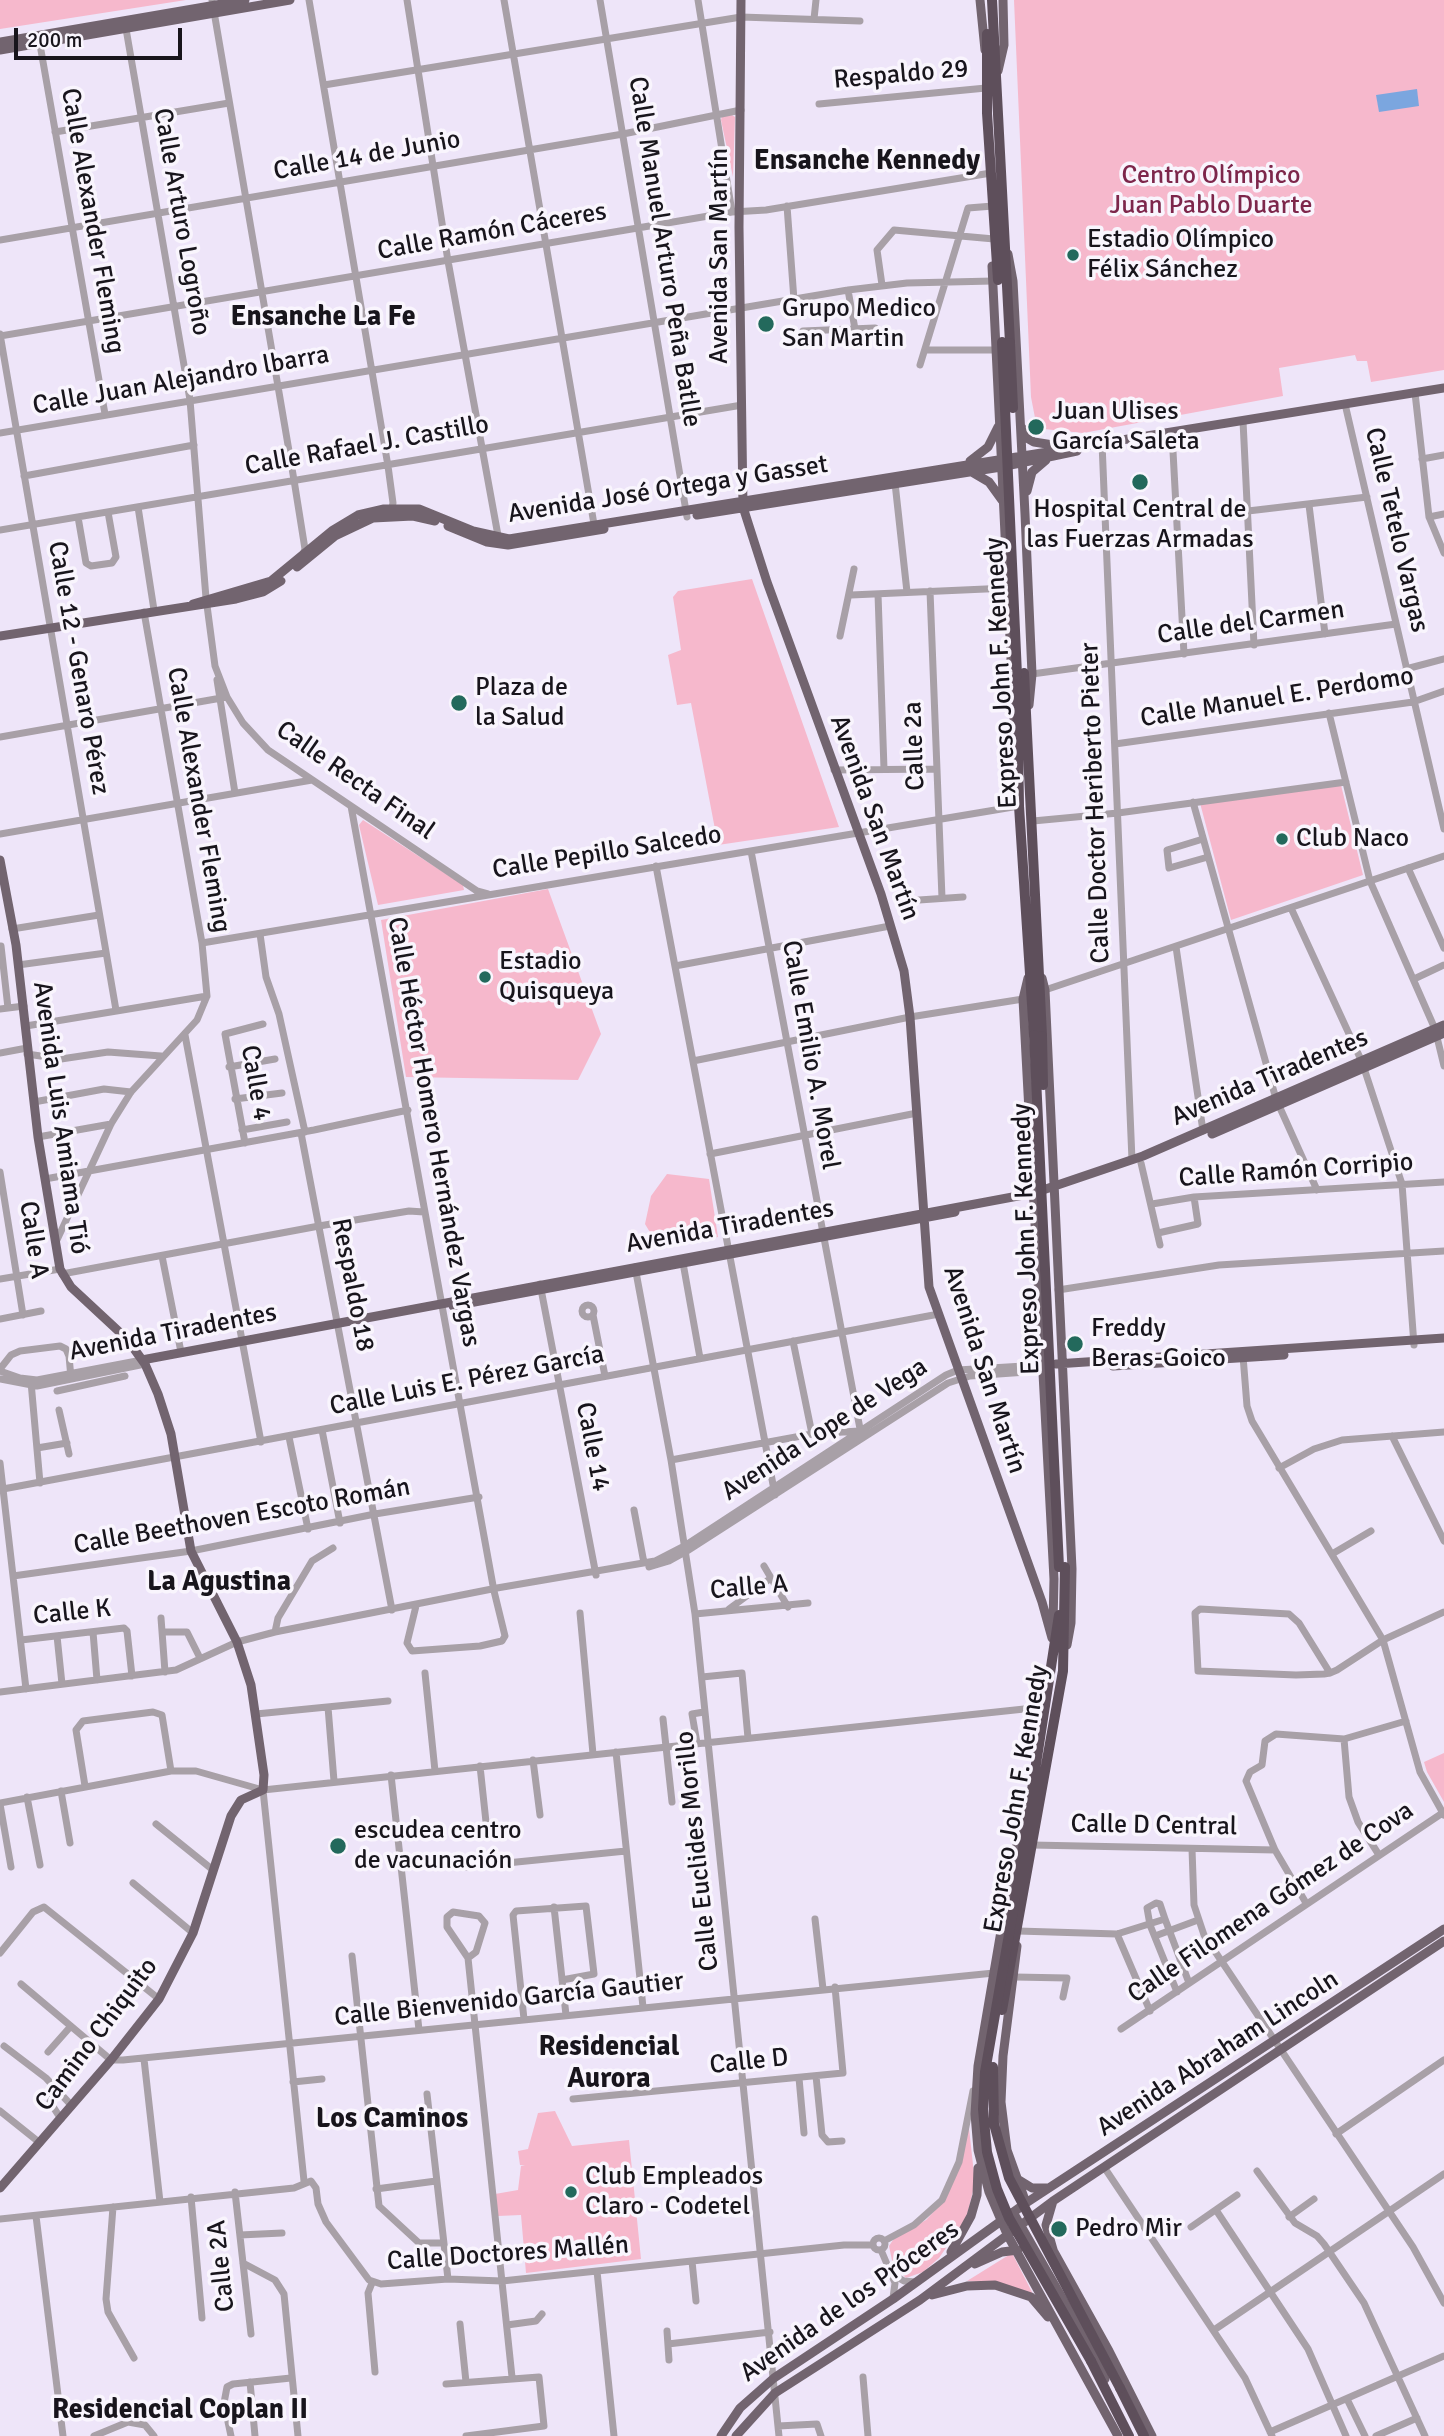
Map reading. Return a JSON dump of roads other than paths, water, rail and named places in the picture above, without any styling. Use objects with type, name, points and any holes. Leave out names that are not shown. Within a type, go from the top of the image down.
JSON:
[{"type":"highway","name":"Expreso John F. Kennedy","points":[[986,0],[986,88],[994,244],[1003,345],[1033,821],[1039,967],[1038,1035],[1065,1654],[1018,1933],[1002,2010],[992,2090],[994,2124],[1002,2159],[1029,2222],[1144,2436]]},
{"type":"highway","name":"Expreso John F. Kennedy","points":[[992,0],[1006,246],[1003,345]]},
{"type":"highway","name":"Expreso John F. Kennedy","points":[[1025,674],[1017,746],[1019,806],[1028,977],[1038,1035]]},
{"type":"highway","name":"Expreso John F. Kennedy","points":[[1062,1567],[1055,1660],[1044,1701],[1015,1900],[985,2072],[983,2109],[987,2152],[997,2189],[1009,2218],[1115,2405],[1129,2436]]},
{"type":"main road","points":[[0,42],[39,39],[245,0]]},
{"type":"main road","points":[[213,6],[290,0]]},
{"type":"main road","name":"Avenida San Martín","points":[[741,0],[741,110],[735,212],[740,310],[743,504],[904,971],[910,1017],[929,1287],[1042,1602],[1052,1639]]},
{"type":"main road","points":[[980,0],[982,41],[986,52]]},
{"type":"main road","points":[[998,71],[1004,45],[1003,0]]},
{"type":"main road","points":[[0,50],[39,39]]},
{"type":"main road","points":[[994,244],[993,281],[1003,345],[999,396],[1000,463],[1012,708],[1017,746]]},
{"type":"main road","points":[[1006,246],[1013,281],[1025,514],[1025,674]]},
{"type":"main road","name":"Avenida José Ortega y Gasset","points":[[743,504],[970,471],[1076,446],[1172,433],[1444,388]]},
{"type":"main road","points":[[999,396],[1003,403],[1005,435],[1013,440],[1018,433],[1016,403],[1019,394]]},
{"type":"main road","points":[[961,465],[988,447],[997,432],[999,415]]},
{"type":"main road","points":[[1020,422],[1027,438],[1034,442],[1076,446]]},
{"type":"main road","name":"Avenida José Ortega y Gasset","points":[[1022,458],[1059,455],[1099,444]]},
{"type":"main road","points":[[1025,514],[1032,472],[1043,462],[1059,455]]},
{"type":"main road","name":"Avenida José Ortega y Gasset","points":[[206,601],[263,585],[285,572],[306,550],[358,515],[391,512],[428,519],[499,542],[687,514],[961,465],[1000,463]]},
{"type":"main road","points":[[970,471],[989,482],[1004,503]]},
{"type":"main road","points":[[1005,527],[1008,522],[1007,485],[1013,481],[1019,485],[1021,519],[1025,525]]},
{"type":"main road","name":"Avenida José Ortega y Gasset","points":[[0,636],[269,589],[353,525],[391,512]]},
{"type":"main road","name":"Avenida Luis Amiama Tió","points":[[0,860],[16,945],[38,1137],[54,1246],[61,1272],[71,1287],[121,1332],[144,1362],[158,1394],[175,1458],[191,1552],[237,1642],[256,1714],[263,1790]]},
{"type":"main road","points":[[1039,967],[1045,990],[1072,1569],[1071,1623],[1065,1654]]},
{"type":"main road","points":[[1028,977],[1023,999],[1054,1579],[1052,1639],[1044,1701]]},
{"type":"main road","name":"Avenida Tiradentes","points":[[144,1362],[1034,1196],[1137,1161],[1440,1031]]},
{"type":"main road","name":"Avenida Tiradentes","points":[[1137,1161],[1203,1131],[1278,1102]]},
{"type":"main road","points":[[1031,1127],[1036,1168],[1044,1173],[1049,1169],[1048,1133],[1051,1127]]},
{"type":"main road","points":[[1037,1252],[1040,1244],[1038,1212],[1044,1206],[1051,1211],[1052,1241],[1057,1251]]},
{"type":"main road","name":"Avenida Tiradentes","points":[[635,1269],[683,1263],[728,1252]]},
{"type":"main road","points":[[1038,1306],[1043,1314],[1044,1345],[1052,1351],[1058,1344],[1056,1313],[1059,1304]]},
{"type":"main road","name":"Avenida Lope de Vega","points":[[1041,1368],[1444,1338]]},
{"type":"main road","name":"Avenida Lope de Vega","points":[[1413,1342],[1444,1343]]},
{"type":"main road","name":"Avenida Tiradentes","points":[[144,1362],[181,1352],[242,1343]]},
{"type":"main road","points":[[1045,1431],[1048,1423],[1046,1389],[1053,1384],[1059,1390],[1061,1420],[1065,1429]]},
{"type":"main road","name":"Camino Chiquito","points":[[0,2188],[111,2060],[159,1998],[193,1933],[231,1816],[241,1800],[263,1790]]},
{"type":"main road","points":[[936,2267],[956,2245],[971,2216],[978,2186],[975,2131],[978,2066],[1014,1855],[1026,1817]]},
{"type":"main road","name":"Avenida Abraham Lincoln","points":[[1020,2225],[1444,1929]]},
{"type":"main road","points":[[981,2164],[988,2175],[1004,2172],[1007,2150],[1001,2078],[1015,1977],[1018,1933]]},
{"type":"main road","name":"Avenida Abraham Lincoln","points":[[1013,2212],[1444,1941]]},
{"type":"main road","points":[[975,2131],[981,2164],[1007,2234],[1118,2436]]},
{"type":"main road","points":[[1007,2150],[1026,2203],[1109,2351],[1152,2436]]},
{"type":"main road","points":[[1016,2177],[1032,2188],[1050,2188]]},
{"type":"main road","points":[[1053,2201],[1046,2225],[1054,2253]]},
{"type":"main road","points":[[1013,2212],[1097,2359],[1115,2405]]},
{"type":"main road","name":"Avenida de los Próceres","points":[[721,2436],[740,2408],[774,2378],[893,2299],[1013,2212]]},
{"type":"main road","name":"Avenida de los Próceres","points":[[736,2436],[775,2393],[920,2300],[1020,2225]]},
{"type":"main road","points":[[961,2270],[1002,2252],[1016,2250],[1029,2253],[1043,2264]]},
{"type":"main road","points":[[920,2300],[948,2289],[979,2284],[1007,2288],[1031,2297],[1055,2327],[1089,2382]]},
{"type":"street","points":[[309,0],[388,466],[391,512]]},
{"type":"street","points":[[407,0],[448,261],[499,542]]},
{"type":"street","points":[[503,0],[594,528]]},
{"type":"street","name":"Calle Manuel Arturo Peña Batlle","points":[[600,0],[687,514]]},
{"type":"street","points":[[698,0],[735,212]]},
{"type":"street","points":[[814,19],[816,0]]},
{"type":"street","points":[[213,6],[306,550],[299,565]]},
{"type":"street","points":[[324,85],[741,17],[860,21]]},
{"type":"street","name":"Calle Arturo Logroño","points":[[125,24],[190,400],[206,601]]},
{"type":"street","name":"Calle Alexander Fleming","points":[[39,39],[105,414]]},
{"type":"street","name":"Respaldo 29","points":[[819,104],[986,88]]},
{"type":"street","points":[[55,132],[229,103]]},
{"type":"street","name":"Calle 14 de Junio","points":[[0,240],[623,134],[741,110]]},
{"type":"street","name":"Calle Ramón Cáceres","points":[[0,336],[735,212],[990,173]]},
{"type":"street","points":[[787,206],[794,300]]},
{"type":"street","points":[[920,365],[927,350],[968,208],[993,206]]},
{"type":"street","points":[[882,285],[877,250],[894,230],[929,231],[994,244]]},
{"type":"street","name":"Calle Juan Alejandro lbarra","points":[[0,433],[848,290],[882,285],[993,281]]},
{"type":"street","points":[[848,290],[855,329]]},
{"type":"street","points":[[803,331],[875,328]]},
{"type":"street","name":"Calle 12 - Genaro Pérez","points":[[0,336],[116,1010]]},
{"type":"street","points":[[927,350],[1003,345]]},
{"type":"street","points":[[1415,393],[1429,517],[1444,553]]},
{"type":"street","name":"Calle Tetelo Vargas","points":[[1346,404],[1444,829]]},
{"type":"street","name":"Calle Rafael J. Castillo","points":[[0,530],[742,405]]},
{"type":"street","points":[[1243,421],[1254,645]]},
{"type":"street","points":[[1172,433],[1184,654]]},
{"type":"street","name":"Calle Doctor Heriberto Pieter","points":[[1099,444],[1112,663],[1124,965],[1137,1161],[1152,1203],[1160,1245]]},
{"type":"street","points":[[24,476],[194,445]]},
{"type":"street","points":[[1422,459],[1444,455]]},
{"type":"street","points":[[895,483],[907,592]]},
{"type":"street","points":[[1248,511],[1367,497]]},
{"type":"street","points":[[1309,505],[1325,634]]},
{"type":"street","name":"Calle Alexander Fleming","points":[[138,507],[162,710],[202,943],[207,996]]},
{"type":"street","points":[[79,517],[86,563],[91,566],[115,560],[108,512]]},
{"type":"street","points":[[1429,517],[1444,514]]},
{"type":"street","points":[[840,636],[851,595],[853,569]]},
{"type":"street","points":[[851,595],[1008,588]]},
{"type":"street","name":"Calle 2a","points":[[930,592],[942,898]]},
{"type":"street","points":[[878,594],[884,769]]},
{"type":"street","name":"Calle Recta Final","points":[[206,601],[215,666],[223,699],[262,744],[477,891],[488,894]]},
{"type":"street","name":"Calle del Carmen","points":[[1112,663],[1396,624]]},
{"type":"street","points":[[1406,669],[1444,659]]},
{"type":"street","points":[[1025,674],[1112,663]]},
{"type":"street","name":"Calle Manuel E. Perdomo","points":[[1115,744],[1413,702],[1444,691]]},
{"type":"street","points":[[0,737],[223,699],[235,793]]},
{"type":"street","points":[[1329,713],[1370,881],[1413,979],[1440,1031],[1444,1066]]},
{"type":"street","points":[[834,770],[937,769]]},
{"type":"street","points":[[0,834],[312,779]]},
{"type":"street","points":[[1033,821],[1118,813],[1346,782]]},
{"type":"street","points":[[1193,802],[1278,1102],[1317,1190]]},
{"type":"street","name":"Calle Héctor Homero Hernández Vargas","points":[[351,806],[462,1403],[494,1591],[505,1636],[502,1641],[480,1646],[412,1651],[408,1649],[416,1606]]},
{"type":"street","name":"Calle Pepillo Salcedo","points":[[202,943],[1019,806]]},
{"type":"street","points":[[1203,839],[1167,850],[1169,868],[1208,857]]},
{"type":"street","name":"Calle Emilio A. Morel","points":[[751,850],[785,1043],[862,1435]]},
{"type":"street","points":[[1045,990],[1444,856]]},
{"type":"street","points":[[656,866],[774,1492]]},
{"type":"street","points":[[1408,868],[1444,948]]},
{"type":"street","points":[[919,900],[963,897]]},
{"type":"street","points":[[1291,908],[1363,1065],[1402,1184],[1413,1342]]},
{"type":"street","points":[[12,929],[99,915]]},
{"type":"street","points":[[675,966],[890,926]]},
{"type":"street","name":"Respaldo 18","points":[[260,933],[266,977],[279,1014],[303,1132],[392,1611]]},
{"type":"street","points":[[16,945],[0,946],[4,1009],[24,1006]]},
{"type":"street","points":[[1176,947],[1203,1131]]},
{"type":"street","points":[[18,965],[106,953]]},
{"type":"street","points":[[1413,979],[1444,965]]},
{"type":"street","points":[[26,1026],[207,996]]},
{"type":"street","points":[[54,1246],[111,1124],[131,1092],[161,1056],[185,1035],[197,1020],[207,996]]},
{"type":"street","points":[[693,1061],[910,1017],[1023,999]]},
{"type":"street","name":"Calle 4","points":[[245,1143],[229,1068],[225,1032],[263,1024]]},
{"type":"street","points":[[185,1035],[261,1442]]},
{"type":"street","points":[[0,1053],[27,1051],[61,1059],[108,1052],[161,1056]]},
{"type":"street","points":[[229,1068],[275,1059]]},
{"type":"street","points":[[34,1102],[104,1089],[131,1092]]},
{"type":"street","points":[[235,1099],[282,1093]]},
{"type":"street","points":[[45,1179],[408,1110]]},
{"type":"street","points":[[710,1154],[917,1113]]},
{"type":"street","points":[[242,1130],[287,1122]]},
{"type":"street","points":[[38,1137],[111,1124]]},
{"type":"street","name":"Calle A","points":[[0,1172],[23,1315]]},
{"type":"street","name":"Calle Ramón Corripio","points":[[1152,1203],[1194,1197],[1444,1182]]},
{"type":"street","points":[[1158,1233],[1198,1224],[1194,1197]]},
{"type":"street","points":[[0,1279],[162,1256],[424,1208]]},
{"type":"street","points":[[1058,1290],[1219,1265],[1444,1251]]},
{"type":"street","points":[[162,1256],[181,1352]]},
{"type":"street","points":[[683,1263],[700,1358]]},
{"type":"street","name":"Calle Euclides Morillo","points":[[635,1269],[671,1460],[695,1614],[779,2436]]},
{"type":"street","name":"Calle 14","points":[[540,1287],[595,1574]]},
{"type":"street","points":[[0,1319],[41,1311]]},
{"type":"street","name":"Calle Luis E. Pérez García","points":[[3,1489],[939,1314]]},
{"type":"street","points":[[593,1315],[605,1376]]},
{"type":"street","points":[[793,1341],[812,1434]]},
{"type":"street","points":[[0,1370],[11,1355],[20,1351],[60,1346],[66,1349],[65,1383],[125,1377]]},
{"type":"street","points":[[1243,1355],[1247,1406],[1252,1420],[1383,1640],[1420,1772],[1443,1813]]},
{"type":"street","name":"Avenida Tiradentes","points":[[0,1379],[65,1383],[144,1362]]},
{"type":"street","name":"Avenida Lope de Vega","points":[[0,1692],[176,1671],[237,1642],[275,1632],[494,1591],[660,1565],[960,1374],[1041,1368]]},
{"type":"street","name":"Avenida Tiradentes","points":[[0,1370],[31,1383]]},
{"type":"street","points":[[31,1383],[40,1483]]},
{"type":"street","points":[[60,1410],[69,1454]]},
{"type":"street","points":[[322,1430],[340,1523]]},
{"type":"street","points":[[1279,1468],[1328,1444],[1444,1432]]},
{"type":"street","points":[[671,1460],[812,1434],[862,1435]]},
{"type":"street","points":[[1392,1436],[1444,1541]]},
{"type":"street","points":[[289,1437],[308,1529]]},
{"type":"street","points":[[37,1448],[66,1443]]},
{"type":"street","points":[[0,1463],[4,1527],[13,1576],[26,1689]]},
{"type":"street","name":"Calle Beethoven Escoto Román","points":[[13,1576],[191,1552],[375,1514],[479,1497]]},
{"type":"street","points":[[635,1510],[644,1563]]},
{"type":"street","points":[[1332,1554],[1371,1531]]},
{"type":"street","points":[[275,1632],[278,1618],[312,1561],[333,1548]]},
{"type":"street","name":"Avenida Lope de Vega","points":[[595,1574],[666,1557],[686,1548]]},
{"type":"street","points":[[764,1566],[788,1607]]},
{"type":"street","points":[[727,1610],[771,1578]]},
{"type":"street","name":"Calle A","points":[[695,1614],[808,1604]]},
{"type":"street","points":[[1330,1673],[1299,1623],[1289,1614],[1200,1609],[1195,1613],[1196,1668],[1202,1674],[1330,1673],[1383,1640],[1444,1612]]},
{"type":"street","points":[[580,1613],[593,1754]]},
{"type":"street","points":[[161,1618],[165,1672]]},
{"type":"street","name":"Calle K","points":[[21,1640],[126,1629],[132,1676]]},
{"type":"street","points":[[93,1632],[97,1680]]},
{"type":"street","points":[[163,1632],[187,1632],[200,1658]]},
{"type":"street","points":[[57,1636],[62,1684]]},
{"type":"street","points":[[425,1673],[435,1770]]},
{"type":"street","points":[[702,1677],[742,1673],[748,1738]]},
{"type":"street","points":[[256,1714],[388,1701]]},
{"type":"street","points":[[11,1867],[0,1803],[171,1771],[196,1771],[263,1790],[748,1738],[1044,1701]]},
{"type":"street","points":[[328,1707],[334,1781]]},
{"type":"street","points":[[697,1743],[692,1714],[704,1712]]},
{"type":"street","points":[[85,1786],[76,1730],[83,1721],[158,1713],[163,1720],[171,1771]]},
{"type":"street","points":[[663,1719],[672,1802]]},
{"type":"street","points":[[1306,1903],[1275,1850],[1246,1781],[1250,1772],[1262,1765],[1265,1741],[1276,1734],[1344,1739],[1406,1721]]},
{"type":"street","points":[[1344,1739],[1349,1797],[1358,1822],[1379,1856]]},
{"type":"street","points":[[616,1752],[643,2007]]},
{"type":"street","points":[[533,1760],[540,1815]]},
{"type":"street","points":[[480,1766],[486,1822]]},
{"type":"street","points":[[391,1775],[419,2030]]},
{"type":"street","points":[[0,2219],[235,2192],[294,2188],[304,2181],[263,1790]]},
{"type":"street","points":[[61,1791],[71,1843]]},
{"type":"street","points":[[27,1797],[40,1866]]},
{"type":"street","name":"Calle Filomena Gómez de Cova","points":[[1121,2029],[1443,1813]]},
{"type":"street","points":[[156,1824],[213,1870]]},
{"type":"street","name":"Calle D Central","points":[[1032,1845],[1275,1850]]},
{"type":"street","points":[[1192,1849],[1192,1889],[1198,1920],[1221,1962],[1390,2211],[1426,2268],[1444,2303]]},
{"type":"street","points":[[467,1867],[626,1852]]},
{"type":"street","points":[[133,1883],[193,1933]]},
{"type":"street","points":[[1177,1992],[1150,1925],[1147,1911],[1150,1905],[1160,1905],[1189,1983]]},
{"type":"street","points":[[524,2019],[513,1914],[516,1911],[586,1906],[593,1976],[562,1980]]},
{"type":"street","points":[[0,1953],[36,1908],[44,1907],[159,1998]]},
{"type":"street","points":[[554,1907],[566,2015]]},
{"type":"street","points":[[468,1958],[476,1952],[485,1923],[479,1916],[453,1912],[447,1917],[447,1927],[468,1958],[512,2377]]},
{"type":"street","points":[[815,1919],[823,1989]]},
{"type":"street","points":[[1018,1933],[1116,1934],[1165,1919]]},
{"type":"street","points":[[1154,1936],[1198,1920]]},
{"type":"street","points":[[1116,1934],[1150,2011]]},
{"type":"street","points":[[352,1956],[376,2189],[381,2210],[414,2240],[424,2244],[443,2243]]},
{"type":"street","name":"Calle Bienvenido García Gautier","points":[[111,2060],[144,2059],[735,1997],[994,1973]]},
{"type":"street","points":[[1015,1977],[1068,1978],[1063,1997]]},
{"type":"street","points":[[21,1984],[111,2060]]},
{"type":"street","name":"Calle D","points":[[573,2099],[743,2085],[843,2072],[835,1987]]},
{"type":"street","points":[[48,2052],[71,2026]]},
{"type":"street","points":[[4,2046],[46,2078],[72,2106]]},
{"type":"street","points":[[144,2059],[160,2202]]},
{"type":"street","points":[[1336,2134],[1444,2060]]},
{"type":"street","name":"Calle Doctores Mallén","points":[[304,2181],[314,2183],[323,2217],[372,2283],[447,2279],[502,2281],[873,2245],[877,2239],[884,2241],[922,2218],[946,2193],[959,2162],[978,2066]]},
{"type":"street","points":[[816,2076],[822,2135],[828,2142],[842,2141]]},
{"type":"street","points":[[293,2082],[322,2078]]},
{"type":"street","points":[[799,2078],[804,2133]]},
{"type":"street","points":[[56,2091],[50,2102],[61,2119]]},
{"type":"street","points":[[427,2094],[447,2279]]},
{"type":"street","points":[[0,2111],[40,2143]]},
{"type":"street","points":[[1104,2167],[1245,2378],[1271,2434],[1444,2356]]},
{"type":"street","points":[[1257,2171],[1289,2217],[1317,2236],[1330,2252],[1364,2303],[1400,2376],[1425,2436]]},
{"type":"street","points":[[1214,2330],[1444,2174]]},
{"type":"street","points":[[376,2189],[436,2181]]},
{"type":"street","name":"Calle 2A","points":[[235,2192],[251,2334]]},
{"type":"street","points":[[1191,2227],[1237,2195]]},
{"type":"street","points":[[191,2197],[202,2318]]},
{"type":"street","points":[[1289,2217],[1314,2199]]},
{"type":"street","points":[[113,2207],[106,2276],[108,2312],[134,2358]]},
{"type":"street","points":[[1216,2210],[1308,2348],[1346,2436]]},
{"type":"street","points":[[36,2216],[63,2436]]},
{"type":"street","points":[[240,2235],[282,2233]]},
{"type":"street","points":[[884,2241],[881,2250],[893,2274],[896,2287],[893,2299]]},
{"type":"street","points":[[873,2245],[876,2250],[881,2250]]},
{"type":"street","points":[[692,2261],[696,2301]]},
{"type":"street","points":[[243,2263],[275,2280],[281,2287],[298,2436]]},
{"type":"street","points":[[597,2271],[614,2436]]},
{"type":"street","points":[[893,2274],[901,2280],[915,2282]]},
{"type":"street","points":[[372,2283],[368,2293],[375,2372]]},
{"type":"street","points":[[507,2325],[536,2321],[542,2314]]},
{"type":"street","points":[[536,2321],[543,2329]]},
{"type":"street","points":[[460,2324],[466,2382]]},
{"type":"street","points":[[667,2331],[669,2360]]},
{"type":"street","points":[[668,2344],[770,2332]]},
{"type":"street","points":[[446,2384],[538,2375],[544,2426],[466,2436]]},
{"type":"street","points":[[863,2377],[868,2436]]},
{"type":"street","points":[[231,2436],[224,2393],[233,2384],[291,2378]]},
{"type":"street","points":[[250,2382],[255,2436]]},
{"type":"street","points":[[1347,2399],[1365,2436]]},
{"type":"street","points":[[1376,2436],[1418,2418]]},
{"type":"street","points":[[94,2436],[128,2421],[145,2425],[154,2436]]},
{"type":"street","points":[[778,2426],[817,2424],[821,2436]]},
{"type":"water","points":[[1417,89],[1419,106],[1379,112],[1376,95]]},
{"type":"place","name":"Estadio Olímpico Félix Sánchez","points":[[1073,255]]},
{"type":"place","name":"Grupo Medico San Martin","points":[[766,324]]},
{"type":"place","name":"Juan Ulises García Saleta","points":[[1036,427]]},
{"type":"place","name":"Hospital Central de las Fuerzas Armadas","points":[[1140,482]]},
{"type":"place","name":"Plaza de la Salud","points":[[459,703]]},
{"type":"place","name":"Club Naco","points":[[1282,839]]},
{"type":"place","name":"Estadio Quisqueya","points":[[485,977]]},
{"type":"place","name":"Freddy Beras-Goico","points":[[1075,1344]]},
{"type":"place","name":"escudea centro de vacunación","points":[[338,1846]]},
{"type":"place","name":"Club Empleados Claro - Codetel","points":[[571,2192]]},
{"type":"place","name":"Pedro Mir","points":[[1059,2229]]},
{"type":"district","name":"Ensanche Kennedy","points":[[867,162]]},
{"type":"district","name":"Ensanche La Fe","points":[[323,318]]},
{"type":"district","name":"La Agustina","points":[[219,1583]]},
{"type":"district","name":"Residencial Aurora","points":[[609,2064]]},
{"type":"district","name":"Los Caminos","points":[[392,2120]]},
{"type":"district","name":"Residencial Coplan II","points":[[180,2411]]},
{"type":"park label","name":"Centro Olímpico Juan Pablo Duarte","points":[[1211,191]]}]
